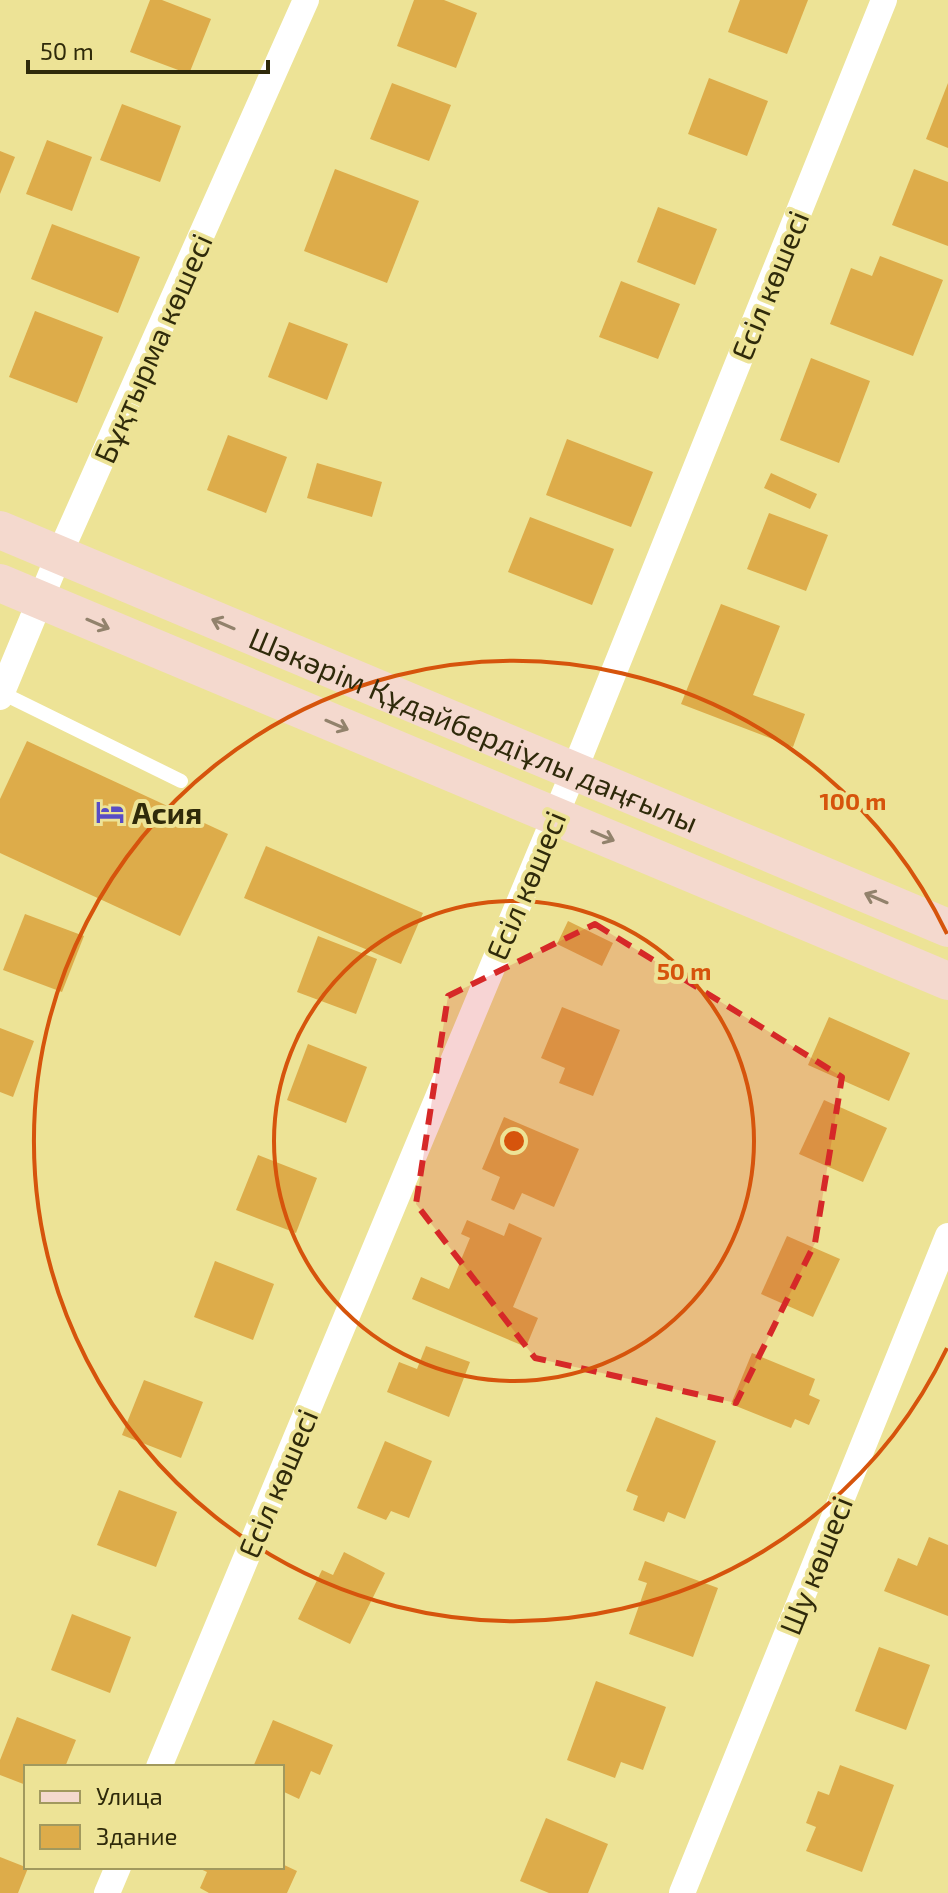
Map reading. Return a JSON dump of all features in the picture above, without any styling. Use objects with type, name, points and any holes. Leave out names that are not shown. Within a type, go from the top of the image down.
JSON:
[{"type":"main road","name":"Шәкәрім Құдайбердіұлы даңғылы","points":[[0,530],[948,928]]},
{"type":"main road","name":"Шәкәрім Құдайбердіұлы даңғылы","points":[[0,583],[948,981]]},
{"type":"street","name":"Бұқтырма көшесі","points":[[1,695],[59,555],[306,0]]},
{"type":"street","name":"Есіл көшесі","points":[[160,1765],[553,815],[574,771],[884,0]]},
{"type":"street","name":"Шу көшесі","points":[[682,1893],[948,1236]]},
{"type":"street","points":[[107,1893],[117,1869]]},
{"type":"lane","points":[[1,695],[181,781]]},
{"type":"highlighted area","points":[[595,924],[842,1077],[815,1243],[736,1403],[535,1358],[416,1204],[448,996]]},
{"type":"building","points":[[150,0],[162,0],[211,19],[189,74],[130,52]]},
{"type":"building","points":[[414,0],[444,0],[477,13],[456,68],[397,46]]},
{"type":"building","points":[[740,0],[808,0],[787,54],[728,32]]},
{"type":"building","points":[[709,78],[768,101],[747,156],[688,134]]},
{"type":"building","points":[[392,83],[451,105],[429,161],[370,139]]},
{"type":"building","points":[[948,83],[948,148],[926,139]]},
{"type":"building","points":[[122,104],[181,126],[160,182],[100,160]]},
{"type":"building","points":[[47,140],[92,157],[72,211],[26,194]]},
{"type":"building","points":[[0,151],[15,157],[0,194]]},
{"type":"building","points":[[335,169],[419,201],[387,283],[304,251]]},
{"type":"building","points":[[914,169],[948,182],[948,246],[892,225]]},
{"type":"building","points":[[658,207],[717,229],[695,285],[637,262]]},
{"type":"building","points":[[52,224],[140,257],[118,313],[31,279]]},
{"type":"building","points":[[880,256],[943,280],[913,356],[830,324],[851,268],[872,276]]},
{"type":"building","points":[[621,281],[680,304],[658,359],[599,337]]},
{"type":"building","points":[[35,311],[103,337],[77,403],[9,377]]},
{"type":"building","points":[[289,322],[348,344],[327,400],[268,377]]},
{"type":"building","points":[[811,358],[870,381],[839,463],[780,440]]},
{"type":"building","points":[[228,435],[287,457],[266,513],[207,490]]},
{"type":"building","points":[[567,439],[653,472],[631,527],[546,495]]},
{"type":"building","points":[[317,463],[382,482],[372,517],[307,498]]},
{"type":"building","points":[[771,473],[817,494],[810,509],[764,488]]},
{"type":"building","points":[[769,513],[828,535],[806,591],[747,569]]},
{"type":"building","points":[[530,517],[614,549],[592,605],[508,572]]},
{"type":"building","points":[[721,604],[780,626],[753,695],[805,714],[793,747],[681,704]]},
{"type":"building","points":[[27,741],[228,834],[180,936],[0,853],[0,799]]},
{"type":"building","points":[[266,846],[423,913],[401,964],[244,898]]},
{"type":"building","points":[[25,914],[84,936],[62,992],[3,970]]},
{"type":"building","points":[[568,921],[613,943],[602,966],[557,944]]},
{"type":"building","points":[[318,936],[377,959],[356,1014],[297,992]]},
{"type":"building","points":[[562,1007],[620,1030],[593,1096],[559,1083],[565,1068],[541,1058]]},
{"type":"building","points":[[829,1017],[910,1053],[889,1101],[808,1065]]},
{"type":"building","points":[[0,1028],[34,1041],[13,1097],[0,1092]]},
{"type":"building","points":[[308,1044],[367,1067],[346,1123],[287,1100]]},
{"type":"building","points":[[824,1100],[887,1128],[863,1182],[799,1154]]},
{"type":"building","points":[[504,1117],[579,1149],[554,1207],[522,1193],[514,1210],[491,1200],[500,1177],[482,1169]]},
{"type":"building","points":[[258,1155],[317,1178],[296,1233],[236,1210]]},
{"type":"building","points":[[467,1220],[504,1236],[509,1223],[542,1238],[513,1307],[538,1318],[526,1347],[412,1299],[421,1277],[449,1289],[470,1238],[461,1234]]},
{"type":"building","points":[[787,1236],[840,1259],[813,1317],[761,1294]]},
{"type":"building","points":[[215,1261],[274,1284],[253,1340],[194,1317]]},
{"type":"building","points":[[426,1346],[470,1362],[449,1417],[387,1392],[399,1362],[417,1369]]},
{"type":"building","points":[[752,1353],[815,1379],[809,1395],[820,1400],[809,1425],[795,1419],[791,1428],[731,1404]]},
{"type":"building","points":[[144,1380],[203,1402],[181,1458],[122,1435]]},
{"type":"building","points":[[656,1417],[716,1441],[685,1519],[668,1512],[664,1522],[633,1510],[638,1496],[626,1491]]},
{"type":"building","points":[[385,1441],[432,1461],[409,1518],[391,1511],[386,1520],[357,1508]]},
{"type":"building","points":[[119,1490],[177,1512],[156,1567],[97,1545]]},
{"type":"building","points":[[929,1537],[948,1545],[948,1616],[884,1591],[898,1558],[917,1566]]},
{"type":"building","points":[[344,1552],[385,1573],[350,1644],[298,1619],[322,1570],[333,1575]]},
{"type":"building","points":[[645,1561],[718,1588],[693,1657],[629,1634],[647,1583],[638,1580]]},
{"type":"building","points":[[72,1614],[131,1637],[110,1693],[51,1670]]},
{"type":"building","points":[[879,1647],[930,1665],[906,1730],[855,1711]]},
{"type":"building","points":[[596,1681],[666,1707],[643,1770],[621,1762],[615,1778],[567,1760]]},
{"type":"building","points":[[17,1717],[76,1740],[66,1765],[24,1765],[24,1784],[0,1775],[0,1760]]},
{"type":"building","points":[[273,1720],[333,1745],[320,1775],[311,1771],[299,1799],[284,1792],[284,1765],[254,1765]]},
{"type":"building","points":[[840,1765],[894,1785],[862,1872],[806,1851],[816,1827],[806,1823],[818,1791],[829,1795]]},
{"type":"building","points":[[546,1818],[608,1844],[588,1893],[549,1893],[520,1881]]},
{"type":"building","points":[[0,1857],[28,1869],[18,1893],[0,1893]]},
{"type":"building","points":[[284,1865],[297,1871],[287,1893],[209,1893],[200,1888],[207,1872],[200,1869],[284,1869]]},
{"type":"place","name":"Асия","points":[[110,812]]}]
